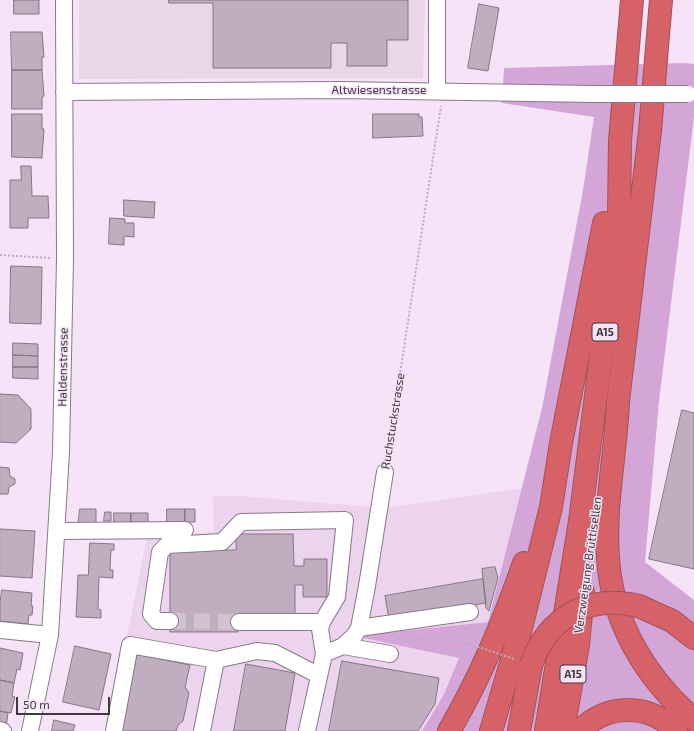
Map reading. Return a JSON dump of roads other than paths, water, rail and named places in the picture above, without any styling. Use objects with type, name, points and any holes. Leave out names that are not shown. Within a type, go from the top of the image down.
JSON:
[{"type":"highway","name":"A15","points":[[546,731],[579,529],[603,351],[619,214],[620,141],[632,0]]},
{"type":"highway","name":"A15","points":[[618,401],[647,153],[661,0]]},
{"type":"highway","points":[[491,731],[537,563],[556,483],[561,443],[620,141]]},
{"type":"highway","points":[[618,401],[608,535],[608,557],[612,589],[623,625],[648,670],[669,696],[694,720]]},
{"type":"highway","name":"Verzweigung Brüttisellen","points":[[563,731],[578,645],[584,583],[606,439],[618,401]]},
{"type":"highway","points":[[449,731],[480,674],[504,619],[526,560],[548,481],[561,443]]},
{"type":"highway","points":[[519,731],[531,665],[538,648],[547,634],[557,624],[574,612],[588,606],[608,602],[639,606],[672,621],[694,638]]},
{"type":"highway","points":[[580,731],[597,717],[625,709],[652,714],[662,719],[676,731]]},
{"type":"street","name":"Haldenstrasse","points":[[30,731],[50,635],[61,452],[64,259],[64,0]]},
{"type":"street","points":[[437,0],[440,91]]},
{"type":"street","name":"Altwiesenstrasse","points":[[64,92],[440,91],[691,94]]},
{"type":"street","name":"Ruchstuckstrasse","points":[[324,654],[343,646],[354,636],[359,628],[385,472]]},
{"type":"street","points":[[170,621],[157,621],[151,614],[160,552],[167,544],[222,542],[241,522],[345,520],[337,597],[322,622],[320,629],[324,654],[318,675],[308,731]]},
{"type":"street","points":[[56,531],[185,530]]},
{"type":"street","points":[[359,628],[470,612]]},
{"type":"street","points":[[239,622],[322,622]]},
{"type":"street","points":[[0,630],[50,635]]},
{"type":"street","points":[[114,731],[130,645],[216,660],[257,651],[275,653],[318,675]]},
{"type":"street","points":[[244,646],[266,646],[292,653],[304,660],[318,675]]},
{"type":"street","points":[[343,646],[390,654]]},
{"type":"street","points":[[202,731],[216,660]]},
{"type":"tunnel","points":[[170,621],[239,622]]}]
